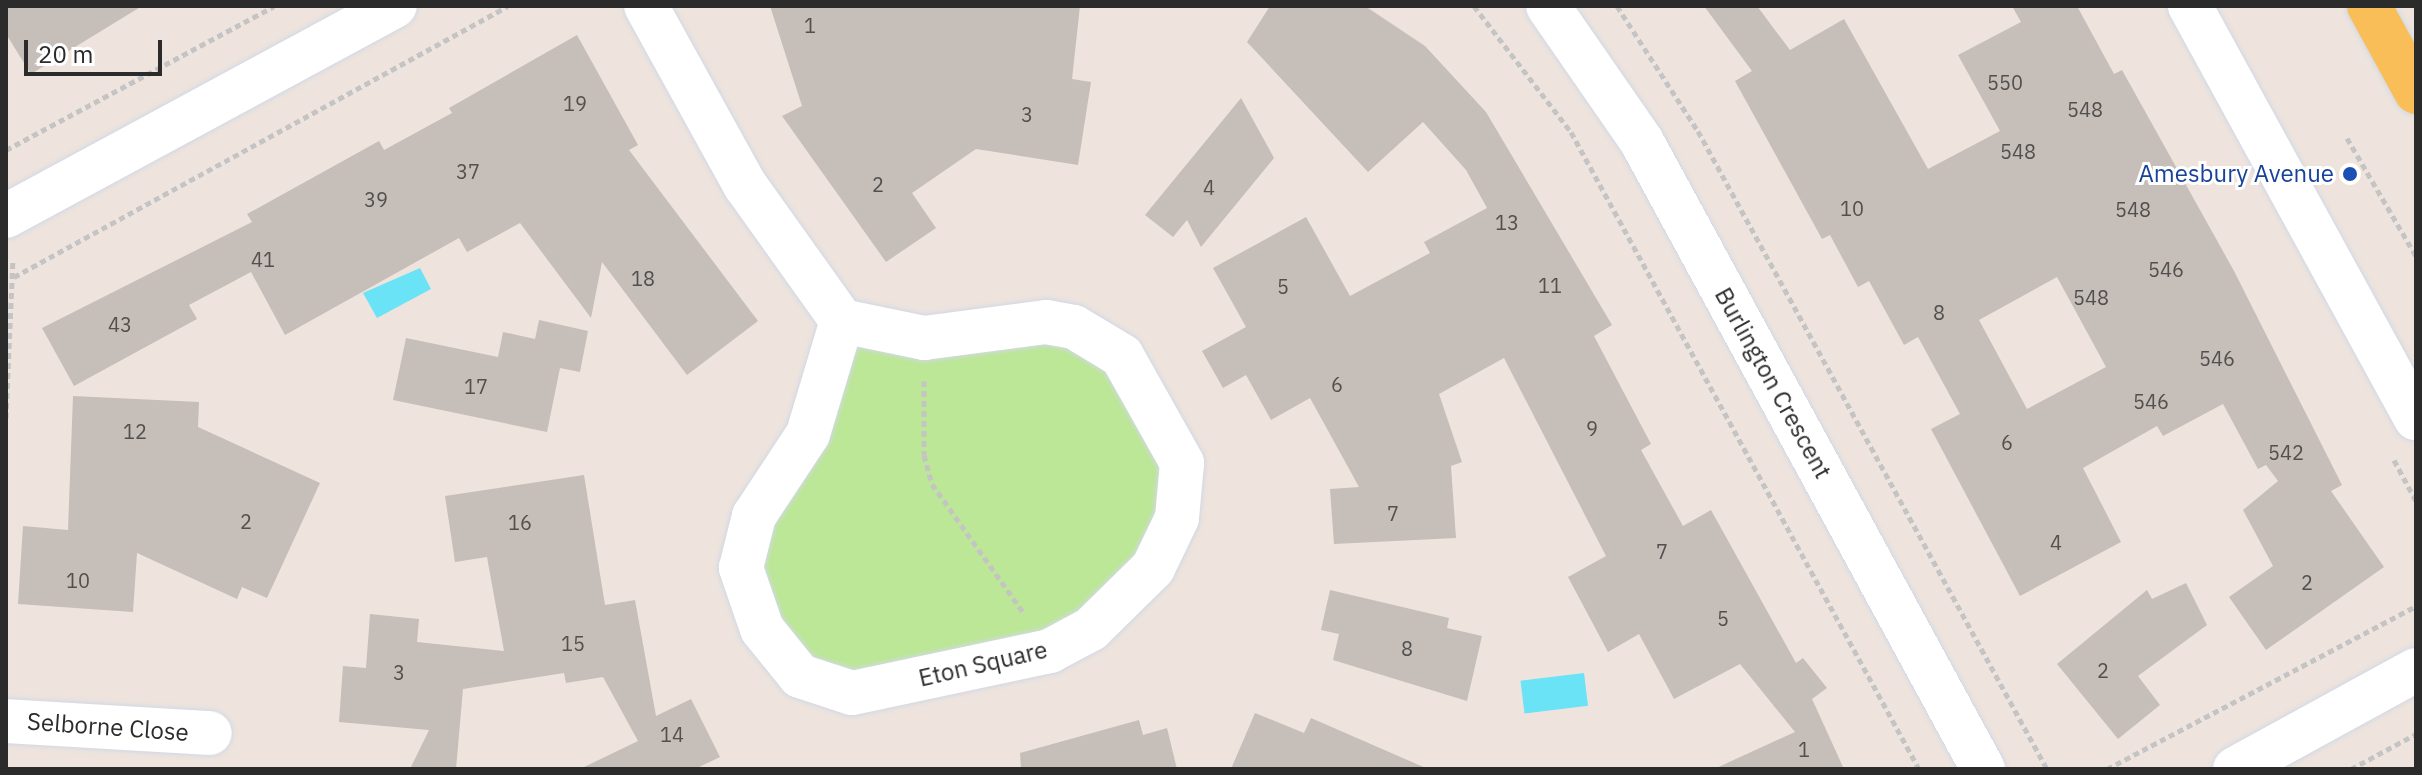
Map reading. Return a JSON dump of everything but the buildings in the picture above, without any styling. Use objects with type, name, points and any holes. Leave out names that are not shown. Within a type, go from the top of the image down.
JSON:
[{"type":"main road","points":[[2369,6],[2416,92]]},
{"type":"street","points":[[9,233],[395,6]]},
{"type":"street","points":[[646,6],[745,185],[842,321]]},
{"type":"street","name":"Burlington Crescent","points":[[1548,6],[1642,142],[1983,769]]},
{"type":"street","points":[[2190,6],[2412,407]]},
{"type":"street","name":"Eton Square","points":[[842,321],[924,338],[1015,323],[1074,327],[1122,356],[1145,386],[1182,463],[1184,492],[1169,540],[1153,568],[1091,629],[1032,655],[852,693],[800,676],[762,629],[745,589],[746,544],[756,513],[808,434],[842,321]]},
{"type":"street","points":[[2235,769],[2416,670]]},
{"type":"street","name":"Selborne Close","points":[[6,721],[210,733]]},
{"type":"path","points":[[6,150],[274,6]]},
{"type":"path","points":[[14,277],[508,6]]},
{"type":"path","points":[[1474,6],[1571,132],[1919,769]]},
{"type":"path","points":[[1617,6],[1698,131],[2047,769]]},
{"type":"path","points":[[2347,138],[2416,256]]},
{"type":"path","points":[[6,418],[14,277],[9,233]]},
{"type":"path","points":[[926,365],[924,455],[932,484],[1013,588],[1032,655]]},
{"type":"path","points":[[2107,769],[2416,606]]},
{"type":"path","points":[[2351,769],[2416,734]]},
{"type":"green space","points":[[842,321],[987,331],[1122,356],[1177,518],[1050,651],[800,676],[746,544]]},
{"type":"water","points":[[420,268],[431,289],[377,318],[363,293]]},
{"type":"water","points":[[1584,673],[1588,706],[1524,714],[1520,681]]},
{"type":"place","name":"Amesbury Avenue","points":[[2350,174]]}]
